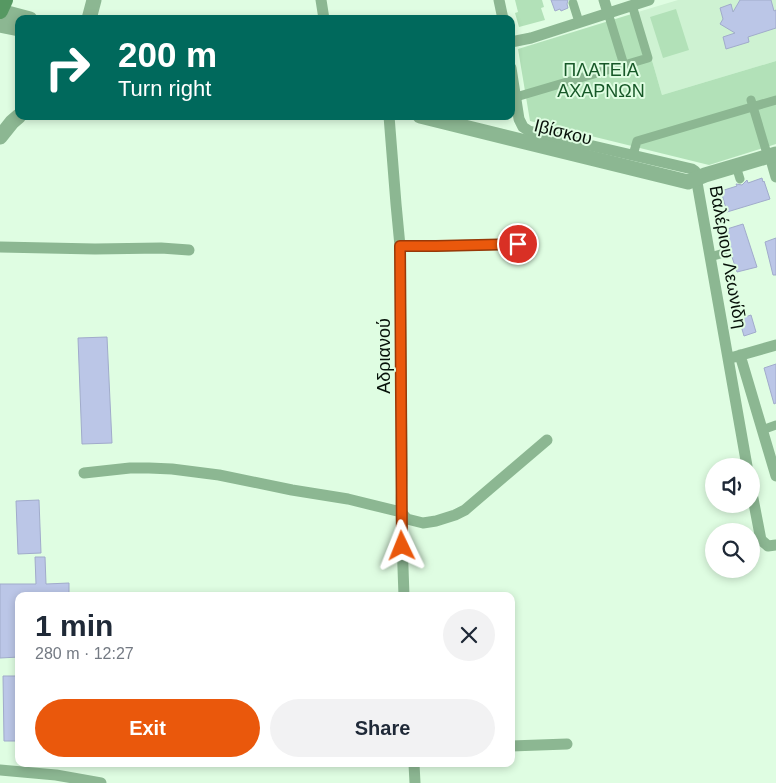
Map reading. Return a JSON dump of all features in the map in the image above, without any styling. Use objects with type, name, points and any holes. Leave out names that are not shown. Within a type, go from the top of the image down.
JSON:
[{"type":"main road","points":[[0,11],[5,0]]},
{"type":"street","points":[[90,15],[94,0]]},
{"type":"street","points":[[321,0],[323,15]]},
{"type":"street","points":[[499,0],[502,15]]},
{"type":"street","points":[[604,0],[624,65]]},
{"type":"street","points":[[515,41],[531,38],[645,1]]},
{"type":"street","points":[[573,3],[579,22]]},
{"type":"street","points":[[516,98],[648,58],[632,5]]},
{"type":"street","points":[[0,11],[15,15]]},
{"type":"street","points":[[0,25],[15,28]]},
{"type":"street","name":"Βαλέριου Λεωνίδη","points":[[515,92],[520,119],[523,126],[529,131],[695,171],[746,458]]},
{"type":"street","points":[[633,155],[637,141],[752,103],[776,100]]},
{"type":"street","points":[[752,103],[771,156],[776,177]]},
{"type":"street","points":[[0,137],[15,119]]},
{"type":"street","name":"Αδριανού","points":[[390,120],[400,246],[404,592]]},
{"type":"street","name":"Ιβίσκου","points":[[436,120],[688,182],[697,179]]},
{"type":"street","points":[[697,179],[705,175],[738,172],[771,156]]},
{"type":"street","points":[[400,246],[518,244]]},
{"type":"street","points":[[0,247],[161,248],[189,250]]},
{"type":"street","points":[[710,257],[724,253]]},
{"type":"street","points":[[728,358],[776,344]]},
{"type":"street","points":[[740,355],[775,469]]},
{"type":"street","points":[[762,430],[776,425]]},
{"type":"street","points":[[84,473],[130,468],[172,469],[219,474],[292,490],[348,499],[402,512],[407,519],[423,523],[436,521],[465,510],[547,440]]},
{"type":"street","points":[[755,513],[760,540],[772,546]]},
{"type":"street","points":[[515,746],[567,744]]},
{"type":"street","points":[[414,767],[415,783]]},
{"type":"street","points":[[0,770],[56,775],[101,783]]},
{"type":"shaded area","points":[[678,0],[776,0],[776,61],[662,95],[638,12]]},
{"type":"green space","points":[[515,0],[542,0],[544,7],[541,8],[545,20],[519,27],[515,13],[518,12]]},
{"type":"green space","points":[[676,9],[689,50],[663,58],[650,17]]},
{"type":"green space","name":"ΠΛΑΤΕΙΑ ΑΧΑΡΝΩΝ","points":[[638,12],[662,95],[776,61],[776,144],[709,165],[530,121],[518,49]]},
{"type":"building","points":[[551,0],[568,0],[568,8],[555,11]]},
{"type":"building","points":[[740,0],[771,0],[774,11],[776,10],[776,28],[748,37],[749,42],[726,49],[723,37],[735,33],[720,24],[723,19],[720,8],[731,4],[733,12]]},
{"type":"building","points":[[762,178],[770,199],[727,212],[721,191],[737,186],[736,184],[742,185],[747,180],[748,183]]},
{"type":"building","points":[[743,224],[757,267],[737,272],[732,257],[729,257],[730,252],[726,247],[729,246],[724,231]]},
{"type":"building","points":[[776,238],[776,275],[773,275],[765,242]]},
{"type":"building","points":[[751,315],[756,332],[744,336],[739,319]]},
{"type":"building","points":[[107,337],[112,443],[82,444],[78,338]]},
{"type":"building","points":[[776,364],[776,403],[774,404],[764,368]]},
{"type":"building","points":[[39,500],[41,553],[18,554],[16,501]]},
{"type":"building","points":[[35,557],[45,557],[46,584],[69,583],[69,592],[15,592],[15,657],[0,658],[0,584],[36,584]]},
{"type":"building","points":[[3,676],[15,676],[15,741],[4,741]]},
{"type":"route","points":[[402,546],[402,294],[400,246],[518,244]]}]
